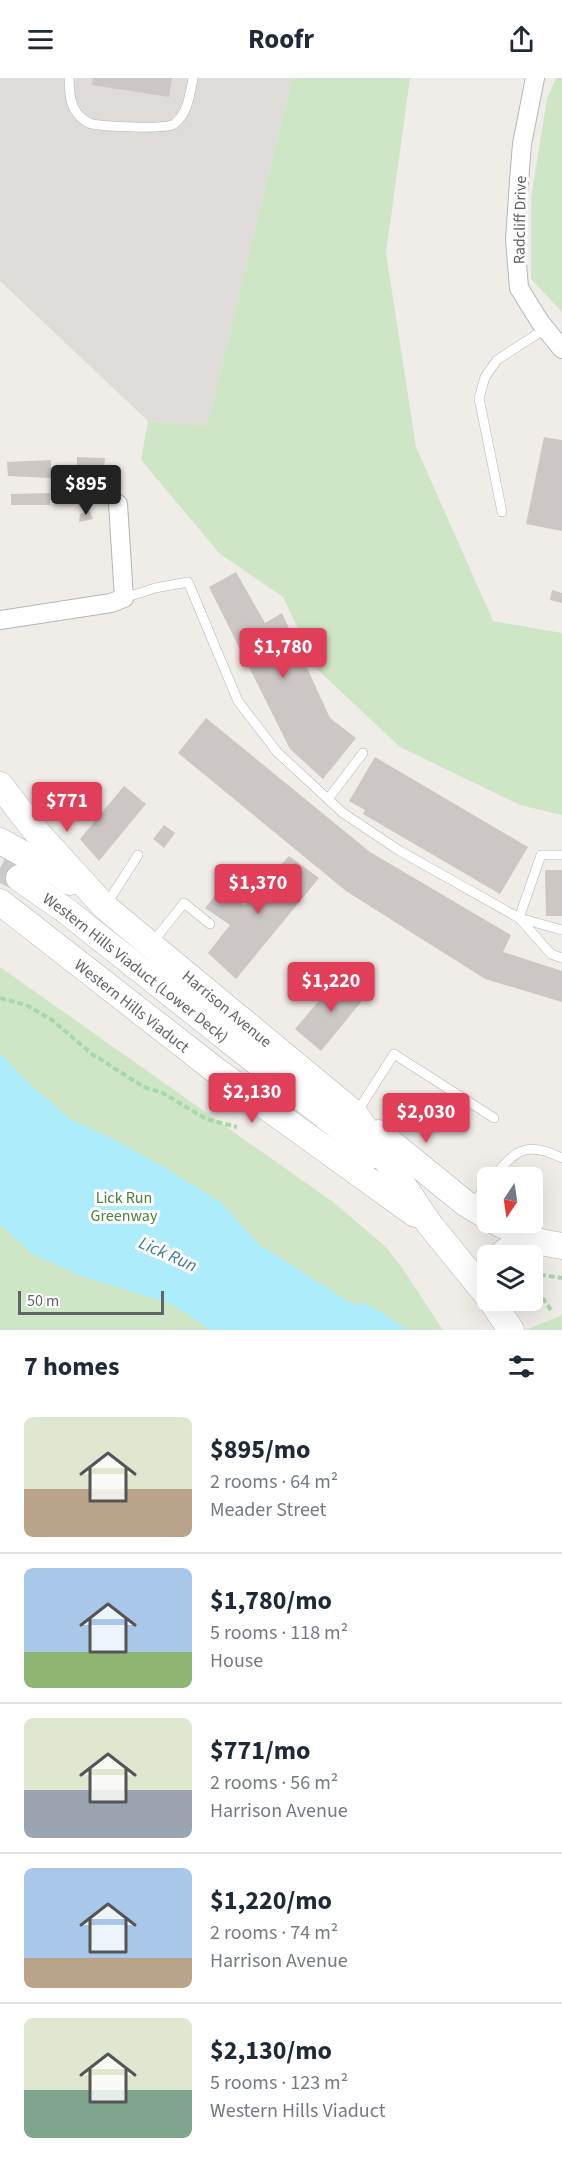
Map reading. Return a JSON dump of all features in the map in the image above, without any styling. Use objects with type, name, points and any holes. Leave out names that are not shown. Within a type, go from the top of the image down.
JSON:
[{"type":"main road","name":"Harrison Avenue","points":[[0,785],[34,829],[105,907],[355,1114],[430,1225],[477,1279]]},
{"type":"main road","points":[[5,843],[56,872],[105,907]]},
{"type":"main road","name":"Western Hills Viaduct (Lower Deck)","points":[[20,878],[65,910],[393,1170]]},
{"type":"main road","points":[[0,903],[40,933]]},
{"type":"main road","name":"Western Hills Viaduct (Lower Deck)","points":[[0,911],[40,933]]},
{"type":"main road","name":"Western Hills Viaduct","points":[[40,933],[214,1069],[430,1225]]},
{"type":"main road","points":[[355,1114],[477,1210]]},
{"type":"main road","points":[[522,1233],[552,1246]]},
{"type":"main road","name":"Harrison Avenue","points":[[500,1311],[511,1330]]},
{"type":"street","name":"Radcliff Drive","points":[[535,78],[522,144],[515,240],[519,288],[545,329],[562,349]]},
{"type":"street","points":[[0,620],[111,603],[124,598],[118,504]]},
{"type":"lane","points":[[69,78],[71,101],[78,115],[90,124],[159,128],[173,124],[183,114],[189,98],[192,78]]},
{"type":"lane","points":[[502,512],[479,398],[484,377],[497,360],[545,329]]},
{"type":"lane","points":[[124,598],[155,588],[188,582],[238,701],[277,752],[343,813],[400,851],[519,918],[562,930]]},
{"type":"lane","points":[[328,799],[363,753]]},
{"type":"lane","points":[[105,907],[138,855]]},
{"type":"lane","points":[[519,918],[541,855],[562,855]]},
{"type":"lane","points":[[151,945],[184,903],[210,924]]},
{"type":"lane","points":[[519,918],[550,954],[562,957]]},
{"type":"lane","points":[[355,1114],[394,1054],[494,1118]]},
{"type":"lane","points":[[502,1167],[514,1153],[531,1149],[548,1152],[562,1158]]},
{"type":"path","points":[[0,998],[27,1005],[52,1020],[92,1054],[144,1087],[163,1093],[206,1119],[237,1127]]},
{"type":"path","points":[[543,1261],[552,1246]]},
{"type":"path","points":[[543,1277],[562,1278]]},
{"type":"path","points":[[543,1299],[551,1310]]},
{"type":"shaded area","points":[[0,78],[292,78],[207,425],[148,421],[0,281]]},
{"type":"green space","points":[[292,78],[410,78],[386,253],[416,447],[493,621],[562,633],[562,815],[520,805],[400,747],[318,670],[283,597],[220,554],[141,460],[148,421],[207,425]]},
{"type":"green space","points":[[556,78],[562,78],[562,312],[531,279],[531,198],[547,99]]},
{"type":"green space","name":"Lick Run Greenway","points":[[0,967],[333,1202],[386,1247],[443,1330],[0,1330]]},
{"type":"green space","points":[[562,1315],[562,1330],[526,1330]]},
{"type":"water","name":"Lick Run","points":[[0,1053],[24,1079],[70,1119],[111,1138],[222,1203],[257,1243],[352,1304],[368,1304],[408,1330],[211,1330],[171,1304],[81,1276],[34,1255],[0,1225]]},
{"type":"building","points":[[93,78],[172,78],[169,97],[92,85]]},
{"type":"building","points":[[544,437],[562,440],[562,531],[526,524]]},
{"type":"building","points":[[77,457],[105,458],[103,482],[77,481]]},
{"type":"building","points":[[51,460],[51,478],[8,476],[7,462]]},
{"type":"building","points":[[50,493],[50,505],[11,505],[11,494]]},
{"type":"building","points":[[89,510],[93,519],[79,522],[80,514]]},
{"type":"building","points":[[236,572],[265,623],[282,613],[330,718],[356,738],[323,779],[290,749],[209,587]]},
{"type":"building","points":[[552,590],[562,593],[562,603],[550,600]]},
{"type":"building","points":[[206,718],[370,852],[511,935],[503,952],[562,971],[562,1002],[485,979],[346,891],[178,753]]},
{"type":"building","points":[[375,757],[528,847],[500,894],[363,814],[365,810],[349,801]]},
{"type":"building","points":[[124,786],[146,804],[99,861],[80,839]]},
{"type":"building","points":[[164,825],[175,833],[164,848],[153,839]]},
{"type":"building","points":[[289,856],[319,878],[236,979],[208,953],[230,925],[205,908],[222,887],[244,905]]},
{"type":"building","points":[[545,870],[562,870],[562,916],[546,916]]},
{"type":"building","points":[[341,975],[366,996],[321,1051],[295,1029]]},
{"type":"tunnel","points":[[0,868],[19,878]]}]
